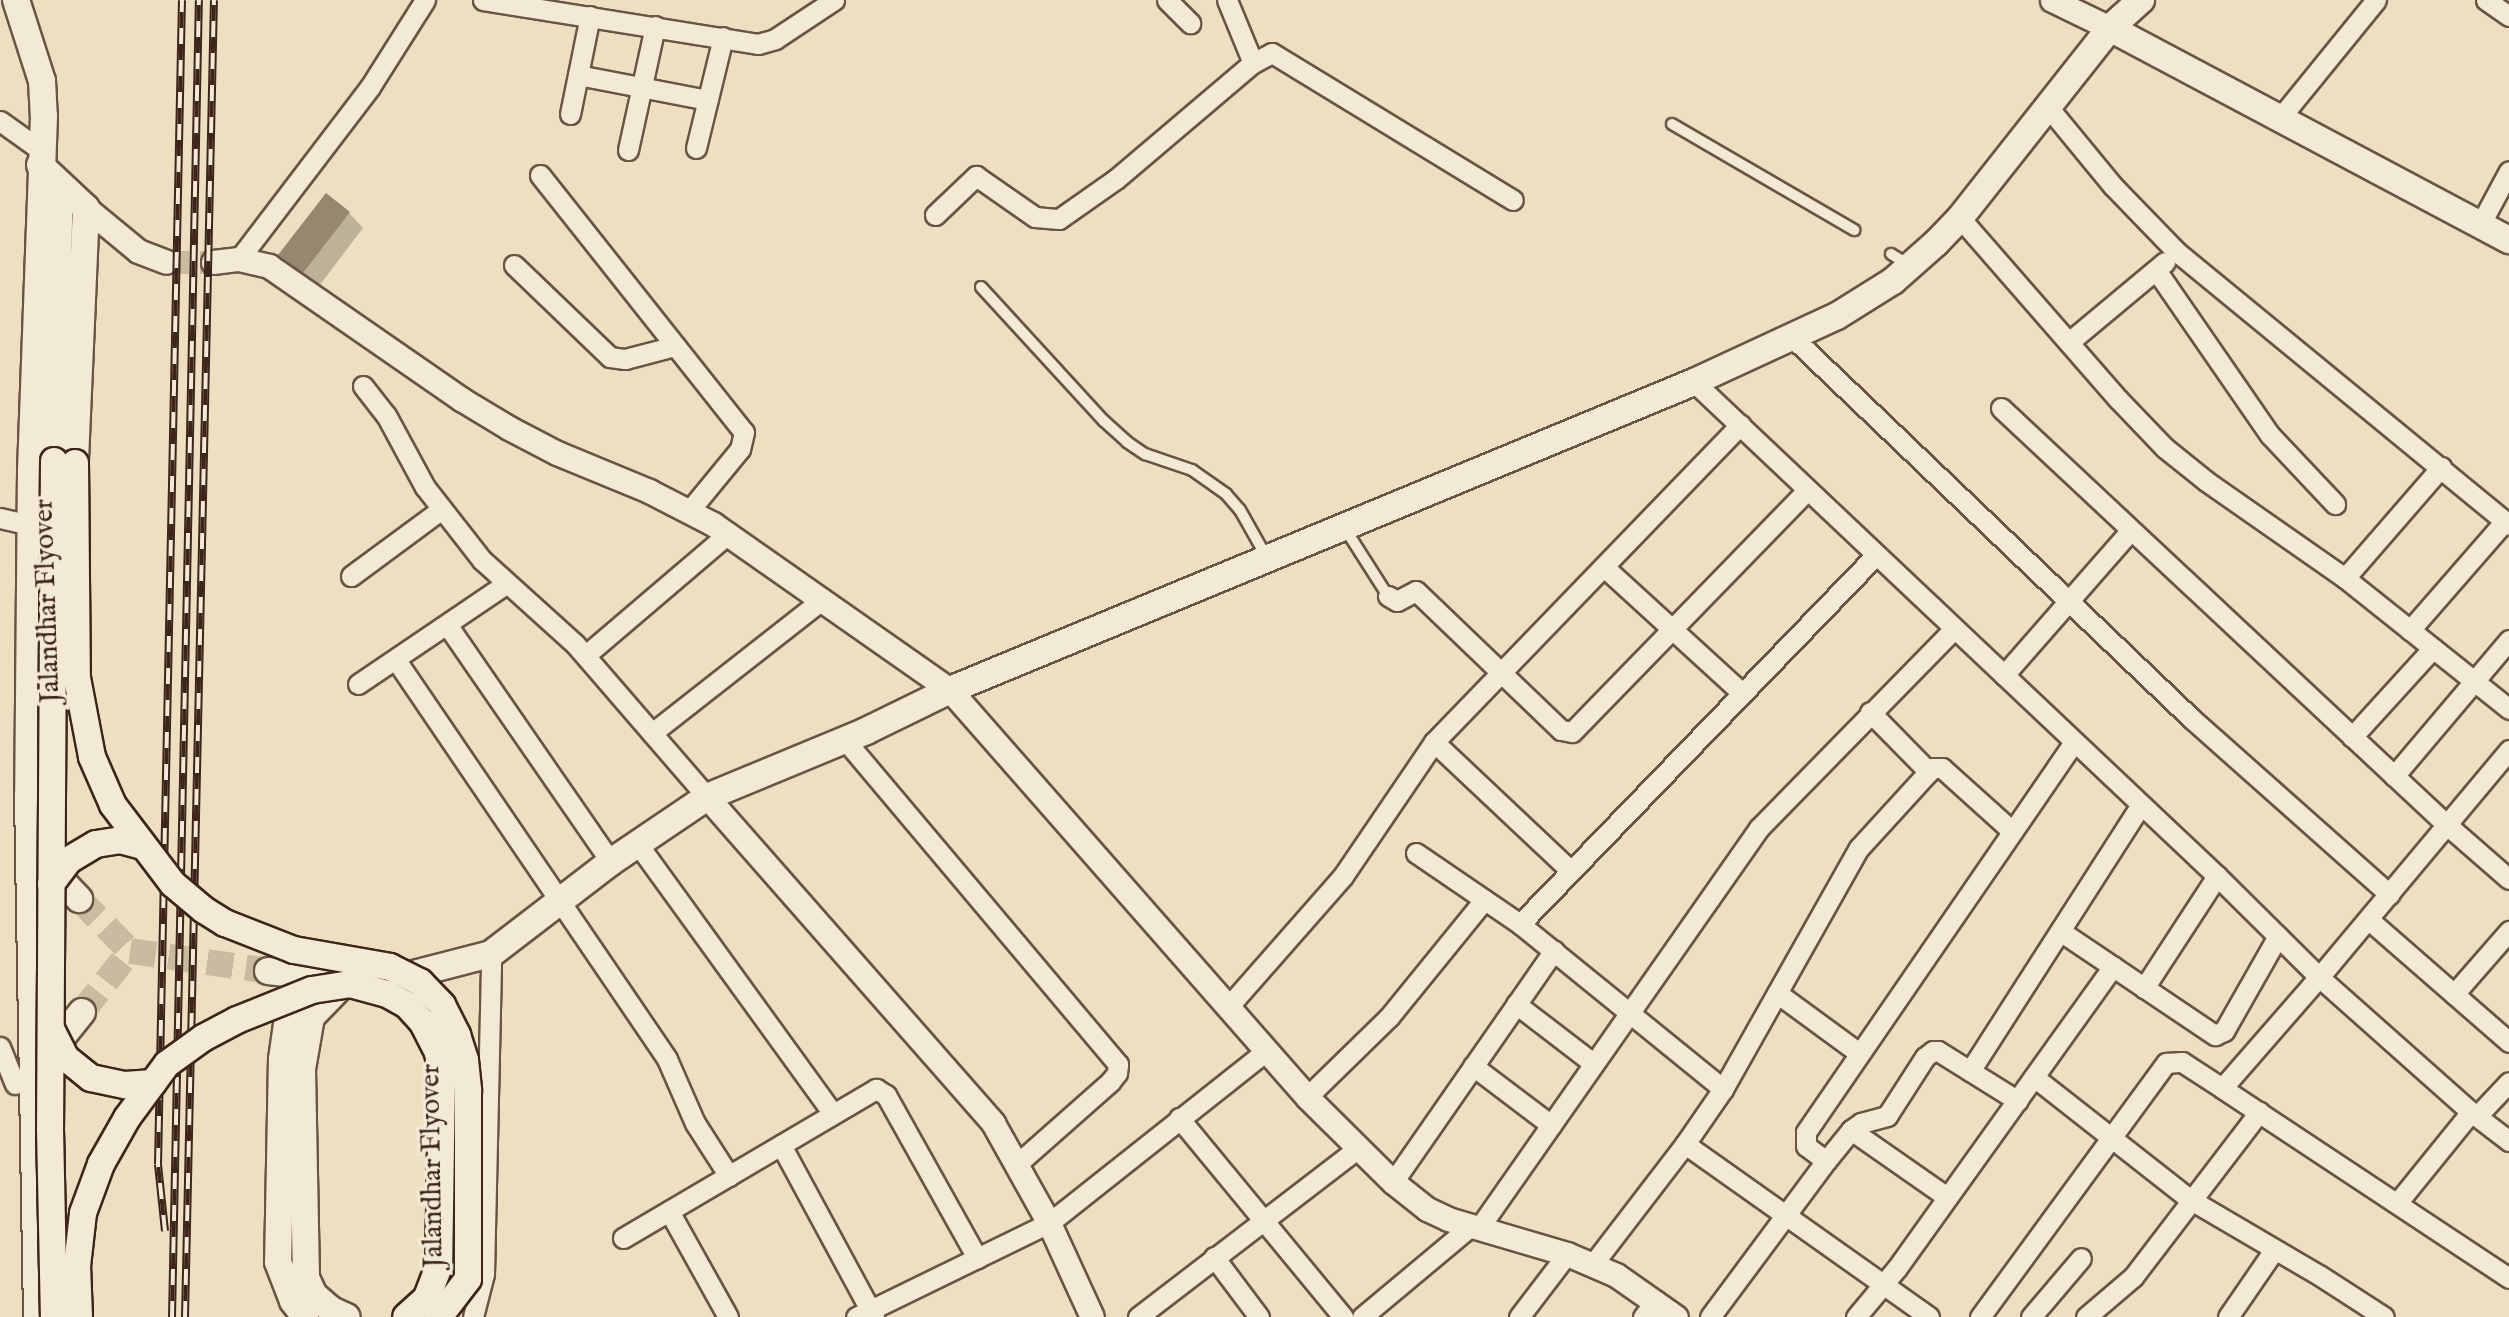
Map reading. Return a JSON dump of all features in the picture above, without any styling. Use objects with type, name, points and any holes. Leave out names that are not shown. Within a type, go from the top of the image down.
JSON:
[{"type":"main road","points":[[16,0],[43,81],[31,525],[29,847],[20,1082],[37,1317]]},
{"type":"main road","points":[[268,971],[300,976],[388,981],[491,954],[637,843],[707,797],[845,740],[950,690],[1694,382],[1837,316],[1893,281],[1900,260],[1960,218],[2110,28],[2141,0]]},
{"type":"main road","points":[[2110,28],[2509,240]]},
{"type":"main road","points":[[41,158],[60,184],[86,208]]},
{"type":"main road","name":"Jalandhar Flyover","points":[[60,184],[65,462],[77,678],[92,757],[113,805],[142,846],[173,884],[225,923],[294,950],[390,967],[420,982],[442,1005],[465,1060],[468,1091],[468,1279],[439,1317]]},
{"type":"main road","name":"Jalandhar Flyover","points":[[54,1317],[51,884],[65,462],[86,208]]},
{"type":"main road","points":[[51,884],[69,860],[96,844],[120,840],[142,846]]},
{"type":"main road","points":[[29,847],[79,899]]},
{"type":"main road","points":[[300,976],[288,1017],[282,1059],[277,1214],[278,1262],[293,1301],[305,1317]]},
{"type":"main road","points":[[346,979],[311,1017],[302,1069],[306,1278],[314,1295],[331,1310],[347,1317]]},
{"type":"main road","name":"Jalandhar Flyover","points":[[79,1317],[77,1266],[83,1213],[100,1164],[127,1118],[167,1064],[203,1038],[312,990],[350,984],[387,994],[407,1005],[423,1023],[438,1052],[442,1081],[439,1266],[428,1298],[406,1317]]},
{"type":"main road","points":[[20,1082],[82,1012]]},
{"type":"main road","points":[[51,1029],[66,1058],[91,1078],[125,1086],[153,1083]]},
{"type":"street","points":[[239,259],[370,87],[425,0]]},
{"type":"street","points":[[483,0],[767,42],[834,0]]},
{"type":"street","points":[[1167,0],[1190,23]]},
{"type":"street","points":[[1227,0],[1252,64]]},
{"type":"street","points":[[2052,0],[2110,28]]},
{"type":"street","points":[[2280,118],[2376,0]]},
{"type":"street","points":[[2486,0],[2509,16]]},
{"type":"street","points":[[570,114],[590,16]]},
{"type":"street","points":[[628,150],[655,26]]},
{"type":"street","points":[[696,148],[723,37]]},
{"type":"street","points":[[935,215],[976,176],[1035,217],[1059,219],[1116,179],[1264,55],[1279,55],[1513,200]]},
{"type":"street","points":[[578,75],[708,100]]},
{"type":"street","points":[[2048,107],[2135,211],[2177,252],[2507,523],[2410,630]]},
{"type":"street","points":[[0,121],[41,158]]},
{"type":"street","points":[[2480,225],[2509,171]]},
{"type":"street","points":[[540,175],[744,432],[740,449],[689,511]]},
{"type":"street","points":[[86,208],[138,251],[166,262]]},
{"type":"street","points":[[1960,218],[2165,448],[2206,481],[2345,578],[2509,709]]},
{"type":"street","points":[[2069,342],[2177,252]]},
{"type":"street","points":[[213,262],[239,259],[269,266],[509,428],[557,453],[649,491],[729,533],[950,690],[1307,1097],[1357,1149],[1394,1182],[1427,1209],[1475,1227],[1567,1254],[1592,1265],[1650,1309],[1676,1317]]},
{"type":"street","points":[[514,265],[611,357],[625,359],[675,346]]},
{"type":"street","points":[[2156,270],[2270,435],[2335,504]]},
{"type":"street","points":[[1792,337],[2192,719],[2389,894]]},
{"type":"street","points":[[1694,382],[2217,876],[2319,978],[2509,1141]]},
{"type":"street","points":[[363,386],[386,415],[411,464],[482,560],[586,655],[993,1123],[1049,1223],[1092,1317]]},
{"type":"street","points":[[2001,408],[2394,776],[2509,879]]},
{"type":"street","points":[[1228,1007],[1343,876],[1434,742],[1740,425]]},
{"type":"street","points":[[2345,578],[2441,467]]},
{"type":"street","points":[[1388,596],[1398,601],[1416,591],[1561,730],[1572,732],[1807,490]]},
{"type":"street","points":[[351,576],[442,509]]},
{"type":"street","points":[[0,518],[31,525]]},
{"type":"street","points":[[2004,675],[2130,531]]},
{"type":"street","points":[[586,655],[729,533]]},
{"type":"street","points":[[1520,924],[1876,555]]},
{"type":"street","points":[[1604,567],[1742,693]]},
{"type":"street","points":[[358,684],[448,626],[507,583]]},
{"type":"street","points":[[652,733],[823,599]]},
{"type":"street","points":[[448,626],[611,862]]},
{"type":"street","points":[[1362,1317],[1475,1227],[1551,1125],[1759,828],[1954,629]]},
{"type":"street","points":[[2394,776],[2509,640]]},
{"type":"street","points":[[2352,737],[2433,648]]},
{"type":"street","points":[[396,660],[667,1059],[699,1130],[729,1176]]},
{"type":"street","points":[[1870,712],[1929,772]]},
{"type":"street","points":[[845,740],[1118,1064],[1117,1073],[1110,1082],[1017,1164]]},
{"type":"street","points":[[1434,742],[1571,871]]},
{"type":"street","points":[[1826,1161],[1807,1146],[1804,1137],[2074,742]]},
{"type":"street","points":[[2222,1088],[2319,978],[2509,750]]},
{"type":"street","points":[[1592,1265],[1685,1144],[1723,1088],[1859,848],[1929,772],[1935,766],[1942,768],[2012,831]]},
{"type":"street","points":[[1970,1072],[2140,806]]},
{"type":"street","points":[[637,843],[833,1114]]},
{"type":"street","points":[[1416,853],[1554,950],[1723,1088]]},
{"type":"street","points":[[2144,988],[2217,876]]},
{"type":"street","points":[[1307,1097],[1389,1017],[1485,900]]},
{"type":"street","points":[[2368,919],[2509,1042]]},
{"type":"street","points":[[2060,931],[2209,1033],[2220,1035],[2278,936]]},
{"type":"street","points":[[2454,994],[2509,931]]},
{"type":"street","points":[[1394,1182],[1554,950]]},
{"type":"street","points":[[473,1317],[484,1274],[491,954]]},
{"type":"street","points":[[1856,1317],[1948,1197],[2113,967]]},
{"type":"street","points":[[1777,993],[1859,1053]]},
{"type":"street","points":[[1516,1004],[1593,1063]]},
{"type":"street","points":[[0,1046],[20,1082]]},
{"type":"street","points":[[781,1145],[867,1315],[1049,1223],[1266,1051]]},
{"type":"street","points":[[1710,1317],[1851,1130],[1861,1123],[1887,1116],[1925,1057],[1933,1051],[1938,1051],[2018,1101]]},
{"type":"street","points":[[1980,1317],[2165,1063],[2182,1062],[2398,1202],[2509,1278]]},
{"type":"street","points":[[1474,1066],[1551,1125]]},
{"type":"street","points":[[2034,1077],[2191,1200],[2319,1275],[2384,1317]]},
{"type":"street","points":[[2398,1202],[2475,1114],[2509,1082]]},
{"type":"street","points":[[623,1238],[870,1092],[882,1090],[976,1258]]},
{"type":"street","points":[[2086,1317],[2133,1277],[2259,1112]]},
{"type":"street","points":[[1179,1118],[1343,1317]]},
{"type":"street","points":[[1851,1130],[1948,1197]]},
{"type":"street","points":[[1685,1144],[1884,1283],[1928,1317]]},
{"type":"street","points":[[1152,1313],[1261,1219],[1357,1149]]},
{"type":"street","points":[[669,1210],[728,1317]]},
{"type":"street","points":[[2228,1317],[2274,1251]]},
{"type":"street","points":[[1519,1317],[1567,1254]]},
{"type":"street","points":[[1214,1257],[1259,1317]]},
{"type":"street","points":[[2031,1317],[2081,1258]]},
{"type":"lane","points":[[1672,124],[1854,230]]},
{"type":"lane","points":[[981,287],[1104,421],[1127,442],[1145,454],[1192,470],[1226,494],[1240,510],[1268,559]]},
{"type":"lane","points":[[1344,527],[1388,596]]},
{"type":"building","points":[[326,193],[350,212],[303,273],[278,255]]},
{"type":"tunnel","points":[[166,262],[213,262]]},
{"type":"tunnel","points":[[79,899],[130,951],[268,971]]},
{"type":"tunnel","points":[[82,1012],[130,951]]},
{"type":"railway","points":[[165,1231],[158,1164],[182,0]]},
{"type":"railway","points":[[172,1317],[199,0]]},
{"type":"railway","points":[[185,1317],[214,0]]}]
